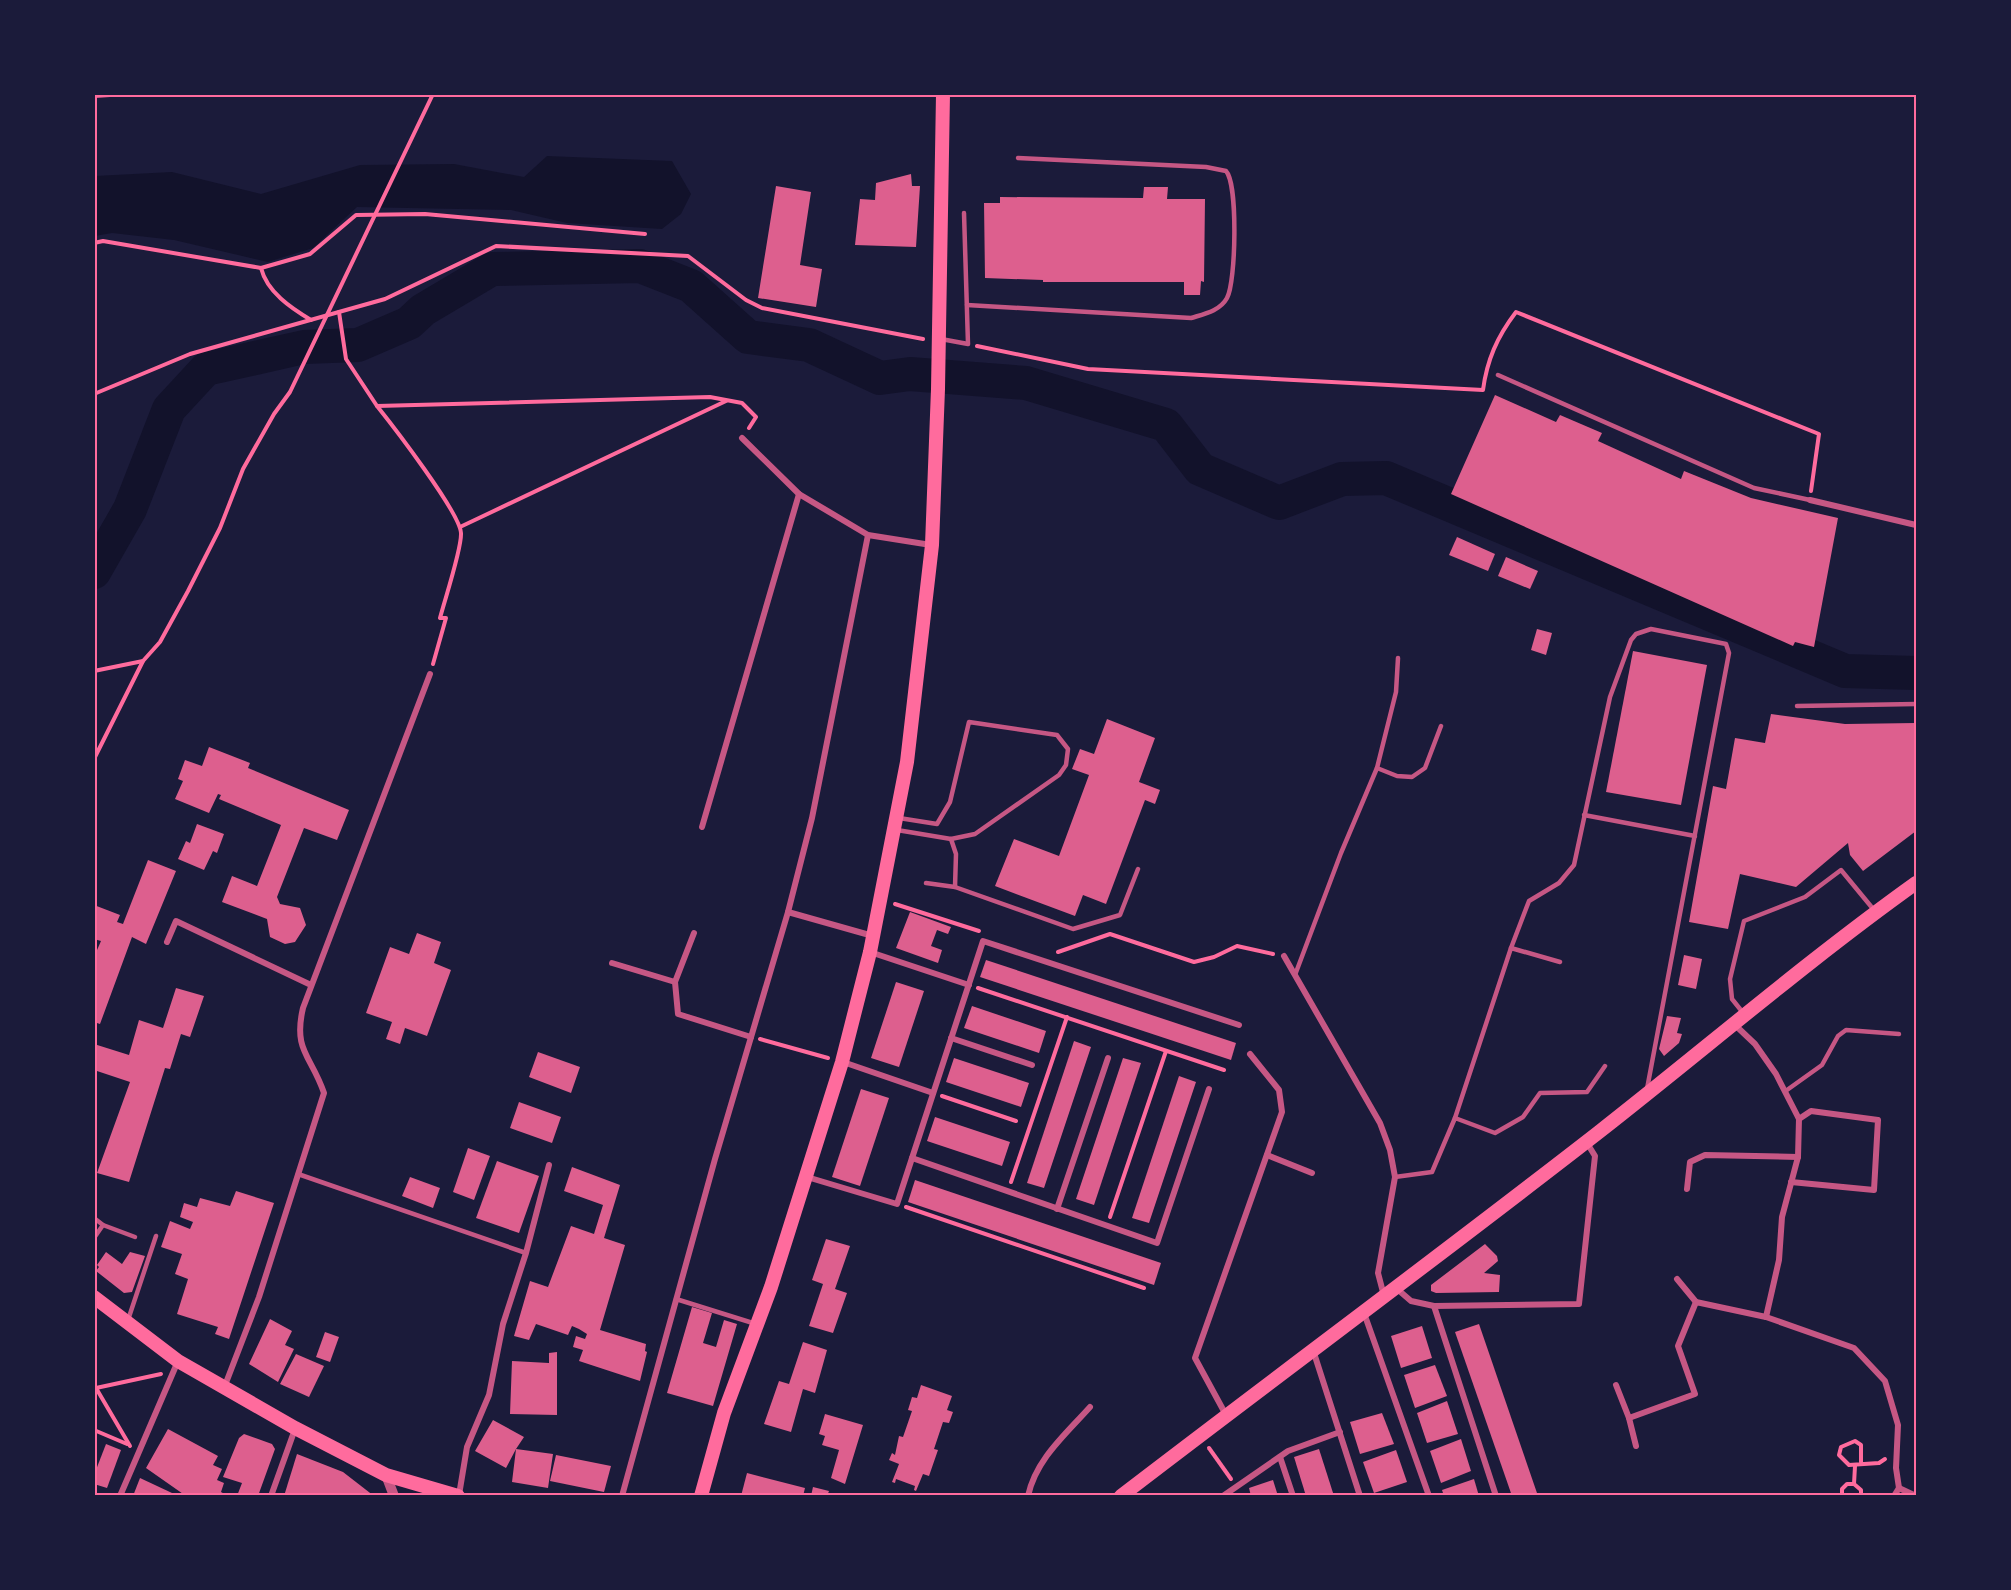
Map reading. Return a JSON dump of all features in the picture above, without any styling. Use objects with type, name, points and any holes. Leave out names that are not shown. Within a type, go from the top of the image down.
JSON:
[{"type":"main road","points":[[701,1496],[724,1413],[807,1177],[842,1062],[870,952],[907,762],[932,545],[938,389],[943,94]]},
{"type":"main road","points":[[1121,1496],[1586,1142],[1876,912],[1917,884]]},
{"type":"main road","points":[[94,1297],[128,1323],[176,1366],[225,1388],[295,1428],[386,1475],[431,1492],[458,1496]]},
{"type":"street","points":[[742,438],[799,494],[868,535],[932,545]]},
{"type":"street","points":[[702,827],[799,494]]},
{"type":"street","points":[[1810,500],[1917,525]]},
{"type":"street","points":[[622,1496],[676,1299],[788,912],[812,818],[868,535]]},
{"type":"street","points":[[225,1388],[259,1297],[324,1093],[315,1069],[301,1049],[298,1027],[311,985],[346,901],[430,674]]},
{"type":"street","points":[[788,912],[873,936]]},
{"type":"street","points":[[168,942],[176,921],[311,985]]},
{"type":"street","points":[[694,933],[675,982],[678,1014],[751,1037]]},
{"type":"street","points":[[807,1177],[897,1204],[983,941],[1239,1025]]},
{"type":"street","points":[[870,952],[969,985]]},
{"type":"street","points":[[1284,956],[1380,1123],[1390,1150],[1395,1177],[1378,1273],[1384,1296]]},
{"type":"street","points":[[612,963],[675,982]]},
{"type":"street","points":[[1740,1021],[1787,1090],[1799,1119],[1798,1157],[1782,1217],[1779,1260],[1766,1317]]},
{"type":"street","points":[[951,1038],[1032,1065]]},
{"type":"street","points":[[1226,1416],[1195,1358],[1282,1112],[1279,1090],[1250,1054]]},
{"type":"street","points":[[1057,1209],[1108,1058]]},
{"type":"street","points":[[842,1062],[933,1094]]},
{"type":"street","points":[[912,1158],[1157,1243],[1209,1089]]},
{"type":"street","points":[[1791,1182],[1874,1190],[1878,1120],[1811,1111],[1799,1119]]},
{"type":"street","points":[[1395,1288],[1411,1301],[1434,1306],[1579,1304],[1595,1156],[1586,1142]]},
{"type":"street","points":[[1267,1155],[1312,1173]]},
{"type":"street","points":[[1687,1189],[1690,1162],[1705,1155],[1798,1157]]},
{"type":"street","points":[[458,1496],[467,1447],[489,1395],[503,1324],[526,1253],[549,1166]]},
{"type":"street","points":[[1574,1263],[1583,1262]]},
{"type":"street","points":[[1677,1279],[1696,1302],[1766,1317],[1854,1348],[1885,1381],[1898,1425],[1896,1468],[1899,1488],[1894,1496]]},
{"type":"street","points":[[1629,1418],[1695,1394],[1678,1346],[1696,1302]]},
{"type":"street","points":[[1434,1306],[1496,1496]]},
{"type":"street","points":[[1363,1312],[1429,1496]]},
{"type":"street","points":[[1312,1350],[1360,1496]]},
{"type":"street","points":[[120,1496],[176,1366]]},
{"type":"street","points":[[1616,1385],[1629,1418],[1636,1446]]},
{"type":"street","points":[[1028,1496],[1032,1479],[1048,1453],[1090,1407]]},
{"type":"street","points":[[271,1496],[295,1428]]},
{"type":"street","points":[[1222,1496],[1280,1457],[1340,1432]]},
{"type":"street","points":[[1280,1457],[1293,1496]]},
{"type":"street","points":[[386,1475],[394,1496]]},
{"type":"street","points":[[1899,1488],[1916,1496]]},
{"type":"lane","points":[[967,305],[1191,318],[1215,311],[1227,299],[1232,281],[1234,206],[1233,184],[1226,171],[1206,167],[1018,158]]},
{"type":"lane","points":[[938,344],[968,344],[964,213]]},
{"type":"lane","points":[[1498,375],[1754,488],[1810,500]]},
{"type":"lane","points":[[1395,1177],[1432,1172],[1455,1118],[1511,948],[1529,901],[1559,883],[1574,865],[1610,697],[1631,640],[1636,634],[1651,629],[1721,643],[1728,648],[1646,1095]]},
{"type":"lane","points":[[1295,975],[1341,853],[1377,768],[1396,692],[1398,658]]},
{"type":"lane","points":[[1797,706],[1917,704]]},
{"type":"lane","points":[[969,722],[1057,735],[1068,749],[1066,765],[1059,775],[975,834],[951,839],[895,824],[937,824],[950,802],[969,722]]},
{"type":"lane","points":[[1377,768],[1397,776],[1412,777],[1425,768],[1441,726]]},
{"type":"lane","points":[[1584,814],[1695,836]]},
{"type":"lane","points":[[951,839],[956,854],[956,887]]},
{"type":"lane","points":[[926,883],[956,887],[1073,928],[1120,915],[1138,869]]},
{"type":"lane","points":[[1740,1021],[1731,999],[1730,979],[1744,921],[1805,897],[1841,870],[1876,912]]},
{"type":"lane","points":[[1511,948],[1560,962]]},
{"type":"lane","points":[[1787,1090],[1822,1065],[1838,1036],[1846,1030],[1899,1034]]},
{"type":"lane","points":[[1455,1118],[1495,1133],[1523,1117],[1540,1093],[1587,1092],[1605,1066]]},
{"type":"lane","points":[[298,1174],[526,1253]]},
{"type":"lane","points":[[94,1218],[103,1225],[135,1238]]},
{"type":"lane","points":[[94,1238],[103,1225]]},
{"type":"lane","points":[[128,1323],[156,1236]]},
{"type":"lane","points":[[676,1299],[757,1324]]},
{"type":"path","points":[[94,96],[126,94]]},
{"type":"path","points":[[94,759],[143,661],[160,642],[183,601],[220,528],[243,469],[274,414],[290,392],[433,94]]},
{"type":"path","points":[[94,243],[103,241],[144,247],[261,268],[310,254],[356,214],[425,214],[645,234]]},
{"type":"path","points":[[94,394],[190,354],[386,299],[496,246],[688,256],[746,300],[762,308],[938,344]]},
{"type":"path","points":[[261,268],[264,278],[287,306],[311,320]]},
{"type":"path","points":[[339,312],[346,359],[377,406],[413,452],[460,527],[461,534],[440,618],[446,618],[430,674]]},
{"type":"path","points":[[968,344],[1088,369],[1483,390],[1486,364],[1500,333],[1516,312],[1819,434],[1810,500]]},
{"type":"path","points":[[377,406],[710,397],[742,403],[756,417],[742,438]]},
{"type":"path","points":[[460,527],[727,401]]},
{"type":"path","points":[[94,671],[143,661]]},
{"type":"path","points":[[880,900],[982,932],[983,941]]},
{"type":"path","points":[[1041,960],[1074,945],[1110,934],[1194,962],[1214,957],[1238,946],[1284,956]]},
{"type":"path","points":[[969,985],[1224,1070]]},
{"type":"path","points":[[1008,1191],[1067,1017]]},
{"type":"path","points":[[751,1037],[842,1062]]},
{"type":"path","points":[[1107,1226],[1166,1051]]},
{"type":"path","points":[[933,1094],[1016,1121]]},
{"type":"path","points":[[897,1204],[1144,1288]]},
{"type":"path","points":[[136,1458],[95,1387],[176,1366]]},
{"type":"path","points":[[94,1430],[129,1444]]},
{"type":"path","points":[[1200,1436],[1236,1486]]},
{"type":"path","points":[[1861,1462],[1861,1445],[1854,1441],[1842,1445],[1839,1455],[1849,1465],[1855,1466],[1861,1462],[1879,1463]]},
{"type":"path","points":[[1854,1484],[1855,1466]]},
{"type":"path","points":[[1842,1496],[1842,1489],[1847,1484],[1854,1484],[1861,1490],[1861,1496]]},
{"type":"shaded area","points":[[547,156],[672,161],[691,194],[681,214],[662,229],[567,223],[511,210],[357,207],[313,248],[268,262],[174,240],[112,233],[95,236],[95,176],[172,172],[261,194],[360,165],[454,164],[524,177]]},
{"type":"building","points":[[911,174],[912,186],[920,186],[916,247],[855,245],[860,199],[875,200],[876,183]]},
{"type":"building","points":[[776,186],[811,192],[800,265],[822,269],[816,307],[758,298]]},
{"type":"building","points":[[1144,187],[1168,187],[1167,199],[1205,199],[1204,282],[1201,281],[1200,295],[1184,295],[1184,282],[1043,282],[1043,280],[985,278],[984,203],[1000,203],[1000,197],[1143,198]]},
{"type":"building","points":[[1495,395],[1556,422],[1560,415],[1602,433],[1598,441],[1681,479],[1684,471],[1751,498],[1838,518],[1814,647],[1795,642],[1793,646],[1451,494]]},
{"type":"building","points":[[1457,537],[1495,554],[1488,571],[1449,555]]},
{"type":"building","points":[[1506,557],[1538,571],[1530,589],[1498,576]]},
{"type":"building","points":[[1537,629],[1552,633],[1546,655],[1531,650]]},
{"type":"building","points":[[1633,651],[1707,665],[1681,805],[1606,792]]},
{"type":"building","points":[[1771,714],[1845,724],[1916,723],[1916,831],[1863,871],[1850,855],[1848,843],[1796,887],[1740,874],[1728,929],[1689,922],[1713,786],[1726,789],[1735,738],[1765,743]]},
{"type":"building","points":[[1107,719],[1155,738],[1139,782],[1160,790],[1155,804],[1145,800],[1106,904],[1083,895],[1075,916],[995,886],[1014,839],[1059,856],[1089,775],[1072,769],[1080,749],[1094,754]]},
{"type":"building","points":[[209,747],[250,763],[248,768],[349,810],[337,840],[304,828],[277,897],[280,904],[300,908],[306,925],[295,942],[285,944],[270,937],[267,919],[222,902],[232,876],[257,886],[281,825],[219,799],[221,795],[218,794],[209,813],[175,799],[183,781],[178,779],[185,760],[202,766]]},
{"type":"building","points":[[197,824],[224,834],[217,853],[213,851],[204,870],[178,859],[186,841],[190,843]]},
{"type":"building","points":[[148,860],[176,871],[146,944],[132,937],[100,1024],[94,1022],[94,957],[101,941],[94,939],[94,905],[120,915],[117,922],[123,924]]},
{"type":"building","points":[[910,912],[951,927],[948,934],[937,930],[931,946],[942,950],[938,963],[896,948]]},
{"type":"building","points":[[417,933],[441,942],[434,963],[451,970],[427,1036],[405,1028],[400,1044],[386,1039],[392,1022],[366,1013],[390,947],[409,954]]},
{"type":"building","points":[[1684,955],[1702,959],[1696,989],[1678,985]]},
{"type":"building","points":[[986,960],[1236,1043],[1231,1060],[980,977]]},
{"type":"building","points":[[896,982],[924,991],[899,1067],[871,1058]]},
{"type":"building","points":[[176,988],[204,996],[190,1037],[181,1034],[170,1069],[165,1068],[129,1182],[97,1173],[130,1082],[94,1070],[94,1044],[129,1055],[139,1020],[163,1028]]},
{"type":"building","points":[[972,1006],[1046,1031],[1039,1053],[964,1028]]},
{"type":"building","points":[[1667,1016],[1681,1018],[1677,1033],[1682,1034],[1679,1043],[1664,1056],[1659,1049]]},
{"type":"building","points":[[1074,1041],[1091,1047],[1044,1188],[1027,1183]]},
{"type":"building","points":[[538,1052],[580,1067],[571,1093],[529,1077]]},
{"type":"building","points":[[954,1058],[1029,1083],[1021,1107],[946,1082]]},
{"type":"building","points":[[1123,1058],[1141,1063],[1094,1205],[1076,1199]]},
{"type":"building","points":[[1179,1076],[1196,1082],[1149,1223],[1132,1218]]},
{"type":"building","points":[[861,1089],[889,1098],[860,1186],[832,1177]]},
{"type":"building","points":[[519,1102],[561,1117],[552,1143],[510,1128]]},
{"type":"building","points":[[935,1117],[1010,1142],[1002,1166],[927,1141]]},
{"type":"building","points":[[468,1148],[490,1156],[474,1200],[453,1192]]},
{"type":"building","points":[[497,1161],[539,1176],[519,1233],[476,1218]]},
{"type":"building","points":[[572,1167],[620,1185],[604,1238],[625,1245],[600,1330],[646,1344],[645,1351],[647,1352],[640,1381],[579,1361],[583,1350],[573,1347],[576,1336],[585,1339],[587,1334],[572,1326],[568,1335],[536,1324],[529,1340],[514,1336],[530,1281],[548,1287],[571,1226],[594,1234],[603,1205],[564,1191]]},
{"type":"building","points":[[410,1177],[440,1188],[433,1208],[402,1196]]},
{"type":"building","points":[[915,1180],[1161,1263],[1154,1285],[908,1202]]},
{"type":"building","points":[[236,1191],[274,1203],[229,1339],[215,1334],[218,1327],[177,1314],[188,1279],[175,1274],[182,1254],[161,1247],[170,1221],[190,1229],[193,1222],[180,1217],[184,1203],[197,1207],[200,1198],[230,1206]]},
{"type":"building","points":[[826,1239],[850,1246],[835,1289],[847,1293],[833,1333],[809,1326],[823,1284],[812,1280]]},
{"type":"building","points":[[1485,1244],[1497,1256],[1498,1261],[1484,1273],[1500,1275],[1499,1292],[1436,1293],[1431,1291],[1431,1285]]},
{"type":"building","points":[[106,1252],[122,1264],[130,1252],[145,1256],[132,1292],[124,1293],[96,1271],[99,1267],[97,1265]]},
{"type":"building","points":[[692,1307],[712,1313],[703,1343],[716,1347],[724,1320],[737,1324],[713,1406],[667,1393]]},
{"type":"building","points":[[270,1319],[292,1331],[285,1345],[294,1349],[278,1382],[249,1364]]},
{"type":"building","points":[[1479,1324],[1538,1496],[1512,1496],[1455,1332]]},
{"type":"building","points":[[1422,1326],[1432,1358],[1401,1368],[1391,1336]]},
{"type":"building","points":[[325,1332],[339,1337],[330,1362],[316,1357]]},
{"type":"building","points":[[803,1342],[827,1350],[815,1393],[803,1389],[791,1432],[764,1424],[779,1381],[789,1384]]},
{"type":"building","points":[[557,1352],[557,1415],[510,1414],[512,1361],[549,1363],[549,1353]]},
{"type":"building","points":[[296,1354],[324,1366],[309,1397],[280,1384]]},
{"type":"building","points":[[1435,1365],[1447,1396],[1415,1408],[1404,1375]]},
{"type":"building","points":[[921,1385],[952,1396],[947,1410],[953,1412],[949,1423],[943,1422],[934,1449],[938,1450],[929,1476],[923,1474],[916,1491],[915,1486],[896,1479],[895,1483],[892,1482],[899,1464],[889,1460],[892,1453],[895,1455],[899,1436],[903,1437],[912,1411],[908,1410],[912,1397],[917,1398]]},
{"type":"building","points":[[1447,1401],[1458,1434],[1427,1443],[1417,1413]]},
{"type":"building","points":[[1382,1413],[1394,1444],[1360,1454],[1350,1422]]},
{"type":"building","points":[[825,1414],[863,1425],[845,1484],[831,1478],[839,1450],[822,1445],[825,1436],[819,1434]]},
{"type":"building","points":[[493,1420],[524,1437],[506,1468],[475,1451]]},
{"type":"building","points":[[168,1429],[218,1456],[213,1465],[222,1469],[217,1480],[224,1483],[221,1492],[228,1496],[186,1496],[146,1468]]},
{"type":"building","points":[[244,1434],[272,1444],[275,1449],[258,1496],[237,1496],[242,1483],[223,1477],[239,1438]]},
{"type":"building","points":[[1461,1439],[1471,1471],[1441,1483],[1430,1451]]},
{"type":"building","points":[[106,1444],[121,1450],[107,1488],[94,1484],[94,1475]]},
{"type":"building","points":[[516,1449],[553,1454],[548,1488],[512,1482]]},
{"type":"building","points":[[1319,1449],[1334,1496],[1306,1496],[1294,1457]]},
{"type":"building","points":[[1396,1450],[1407,1482],[1374,1493],[1363,1462]]},
{"type":"building","points":[[297,1454],[343,1472],[374,1496],[284,1496]]},
{"type":"building","points":[[556,1455],[611,1466],[604,1492],[550,1481]]},
{"type":"building","points":[[747,1473],[805,1488],[803,1496],[741,1496]]},
{"type":"building","points":[[140,1478],[172,1493],[171,1496],[133,1496]]},
{"type":"building","points":[[1474,1479],[1479,1496],[1444,1496],[1442,1490]]},
{"type":"building","points":[[1273,1480],[1278,1496],[1251,1496],[1249,1488]]},
{"type":"building","points":[[813,1487],[829,1491],[827,1496],[811,1496]]},
{"type":"waterway","points":[[94,572],[130,509],[169,409],[206,369],[304,347],[358,345],[409,323],[423,310],[492,269],[640,266],[691,286],[748,337],[809,345],[880,378],[910,374],[1026,383],[1166,425],[1200,469],[1279,503],[1342,479],[1386,478],[1845,671],[1916,673]]}]
